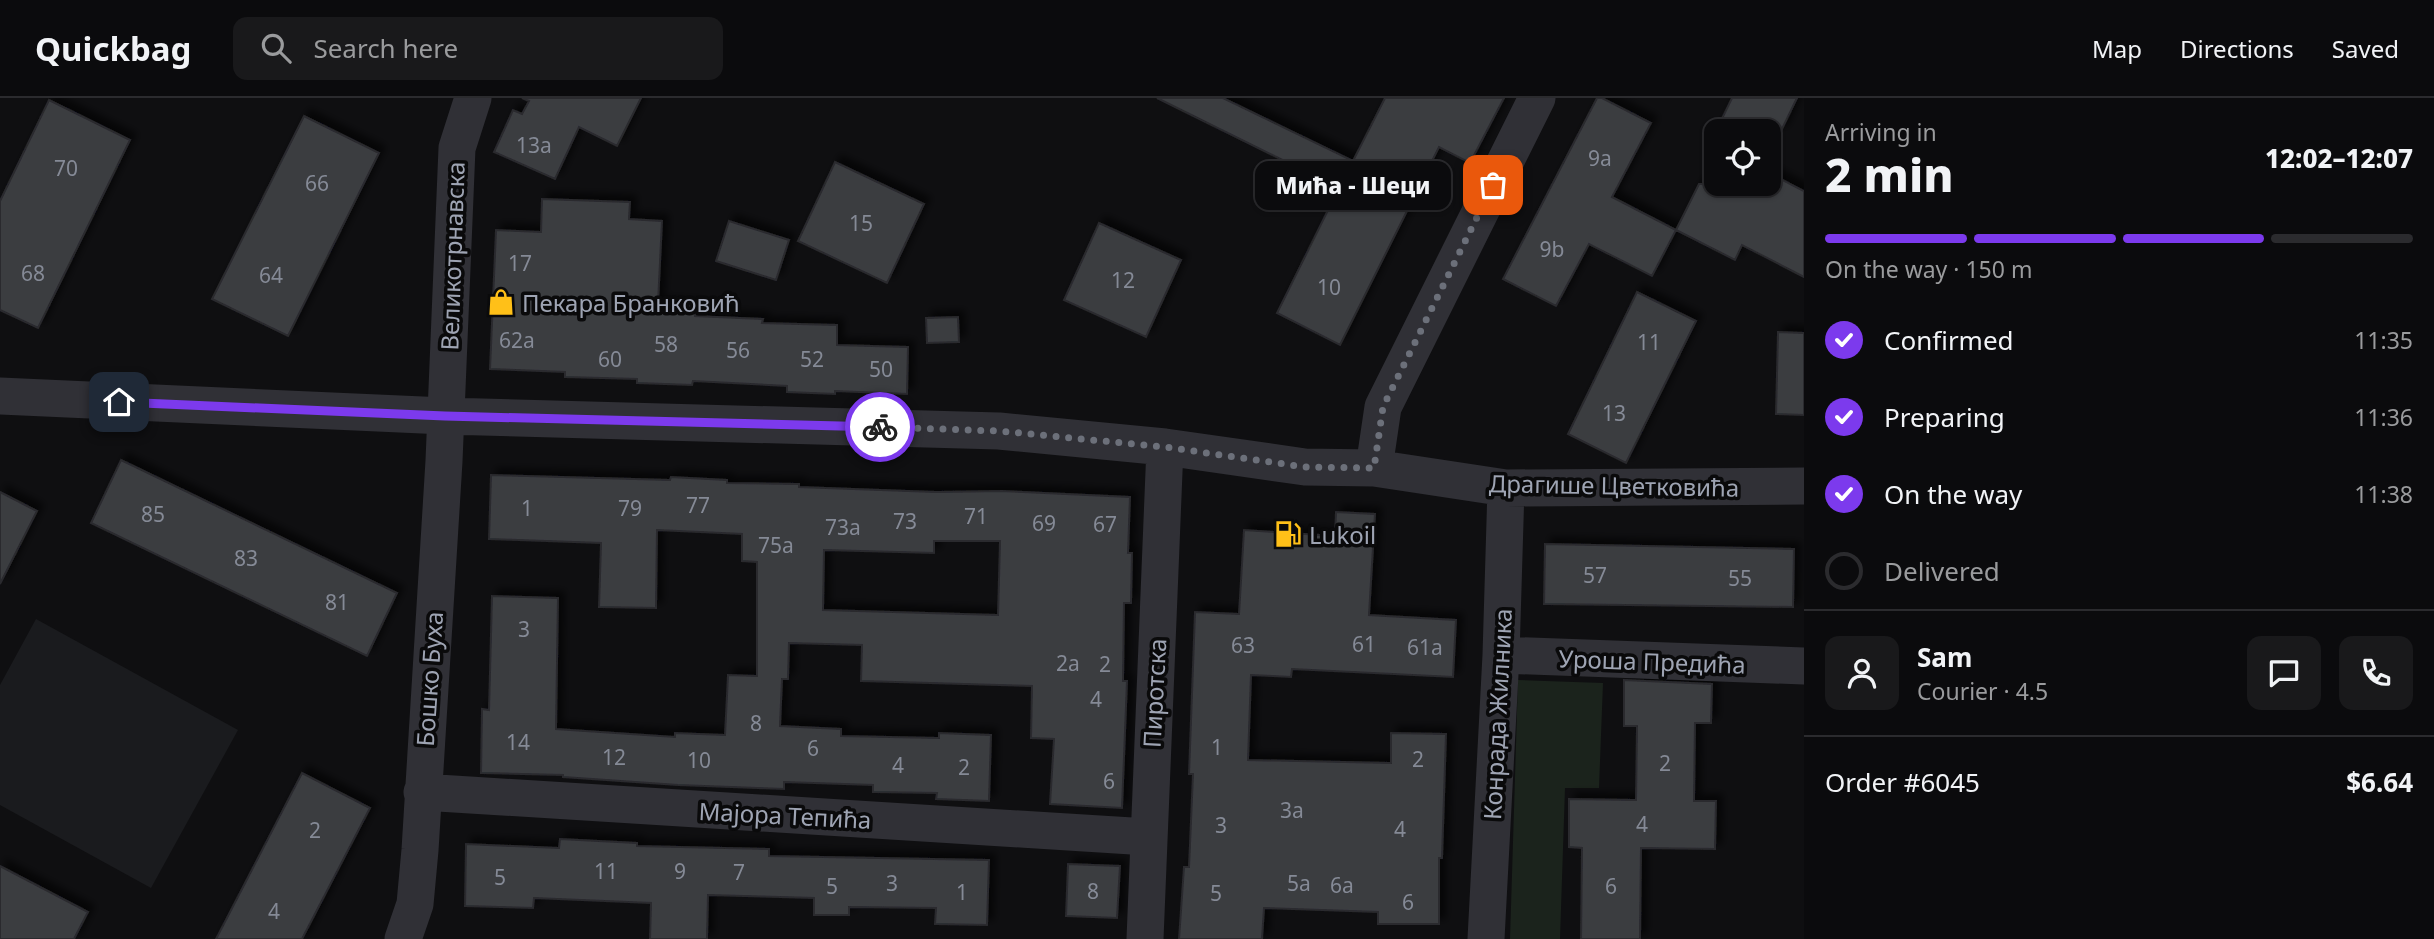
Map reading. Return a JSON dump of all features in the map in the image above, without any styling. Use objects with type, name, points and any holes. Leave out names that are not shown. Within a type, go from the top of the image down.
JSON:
[{"type":"street","name":"Великотрнавска","points":[[445,416],[457,148],[473,98]]},
{"type":"street","points":[[1374,468],[1383,407],[1537,98]]},
{"type":"street","name":"Драгише Цветковића","points":[[0,396],[445,416],[999,431],[1165,447],[1305,467],[1374,468],[1506,488],[1804,486]]},
{"type":"street","name":"Бошко Буха","points":[[403,939],[415,904],[445,416]]},
{"type":"street","name":"Пиротска","points":[[1145,939],[1165,447]]},
{"type":"street","name":"Конрада Жилника","points":[[1486,939],[1501,655],[1506,488]]},
{"type":"street","name":"Уроша Предића","points":[[1501,655],[1804,666]]},
{"type":"street","name":"Мајора Тепића","points":[[422,792],[1148,837]]},
{"type":"shaded area","points":[[36,619],[238,730],[151,888],[0,805],[0,685]]},
{"type":"shaded area","points":[[1518,680],[1603,683],[1599,788],[1565,788],[1560,939],[1510,939]]},
{"type":"building","points":[[522,98],[641,98],[617,146],[579,127],[555,179],[494,152],[513,110],[522,114],[529,101]]},
{"type":"building","points":[[1157,98],[1223,98],[1353,161],[1385,98],[1504,98],[1470,163],[1439,147],[1340,345],[1277,313],[1339,188]]},
{"type":"building","points":[[1597,98],[1602,98],[1651,123],[1612,197],[1676,230],[1652,276],[1589,244],[1556,306],[1503,279]]},
{"type":"building","points":[[1732,98],[1797,98],[1781,131],[1781,119],[1722,119]]},
{"type":"building","points":[[49,100],[130,140],[38,328],[0,310],[0,201]]},
{"type":"building","points":[[304,116],[379,153],[288,336],[212,299]]},
{"type":"building","points":[[835,162],[924,204],[887,283],[798,241]]},
{"type":"building","points":[[1781,179],[1804,191],[1804,277],[1742,245],[1735,260],[1676,230],[1699,184],[1704,184],[1704,196],[1781,196]]},
{"type":"building","points":[[542,199],[630,202],[629,219],[662,221],[658,304],[695,306],[695,316],[763,319],[762,323],[837,325],[837,345],[908,347],[907,394],[787,392],[787,386],[693,381],[692,385],[637,383],[637,379],[565,377],[565,372],[490,369],[496,230],[541,232]]},
{"type":"building","points":[[729,221],[789,240],[776,280],[716,261]]},
{"type":"building","points":[[1099,223],[1181,260],[1146,337],[1064,300]]},
{"type":"building","points":[[1637,292],[1696,321],[1626,463],[1568,434]]},
{"type":"building","points":[[958,317],[959,342],[927,343],[926,318]]},
{"type":"building","points":[[1778,332],[1804,333],[1804,415],[1776,414]]},
{"type":"building","points":[[121,460],[397,593],[367,656],[91,523]]},
{"type":"building","points":[[491,475],[670,480],[671,477],[727,480],[727,483],[799,484],[799,487],[936,492],[1002,491],[1130,497],[1128,553],[1132,553],[1131,603],[1124,603],[1123,681],[1127,681],[1122,808],[1050,804],[1054,739],[1031,738],[1032,686],[861,681],[862,645],[789,643],[788,679],[782,679],[780,726],[841,729],[841,736],[939,738],[939,733],[991,735],[989,801],[936,799],[937,793],[873,792],[873,785],[784,782],[784,789],[678,785],[563,775],[481,773],[482,709],[489,710],[492,596],[558,598],[556,729],[675,737],[675,733],[725,735],[728,675],[757,676],[757,562],[742,561],[742,534],[657,530],[656,608],[599,607],[601,543],[489,539]],"holes":[[[934,541],[1000,541],[998,615],[823,610],[824,550],[934,553]]]},
{"type":"building","points":[[0,492],[37,511],[0,584]]},
{"type":"building","points":[[1336,512],[1375,514],[1369,615],[1456,620],[1453,677],[1292,669],[1291,677],[1251,675],[1248,760],[1391,763],[1391,733],[1446,734],[1442,858],[1439,858],[1439,924],[1378,924],[1378,912],[1264,908],[1262,939],[1179,939],[1184,867],[1189,867],[1193,774],[1189,774],[1195,612],[1239,614],[1244,530],[1335,536]]},
{"type":"building","points":[[1545,544],[1794,549],[1793,607],[1544,604]]},
{"type":"building","points":[[1624,680],[1712,684],[1711,723],[1695,723],[1694,801],[1716,801],[1715,849],[1641,848],[1640,939],[1581,939],[1582,848],[1569,847],[1569,799],[1636,800],[1637,726],[1624,726]]},
{"type":"building","points":[[302,773],[370,808],[302,939],[216,939]]},
{"type":"building","points":[[560,839],[637,843],[637,846],[769,849],[769,856],[989,860],[987,925],[935,924],[936,908],[849,907],[849,915],[814,915],[814,898],[708,895],[707,939],[650,939],[651,903],[534,898],[533,908],[465,906],[466,844],[559,848]]},
{"type":"building","points":[[1068,864],[1120,866],[1117,918],[1066,916]]},
{"type":"building","points":[[0,866],[88,912],[74,939],[0,939]]},
{"type":"way so far","points":[[880,427],[999,431],[1165,447],[1305,467],[1374,468],[1383,407],[1493,185]]},
{"type":"place","name":"Мића - Шеци","points":[[1493,185]]},
{"type":"place","name":"Пекара Бранковић","points":[[501,302]]},
{"type":"place","name":"Lukoil","points":[[1288,534]]},
{"type":"route","points":[[119,402],[445,416],[880,427]]}]
